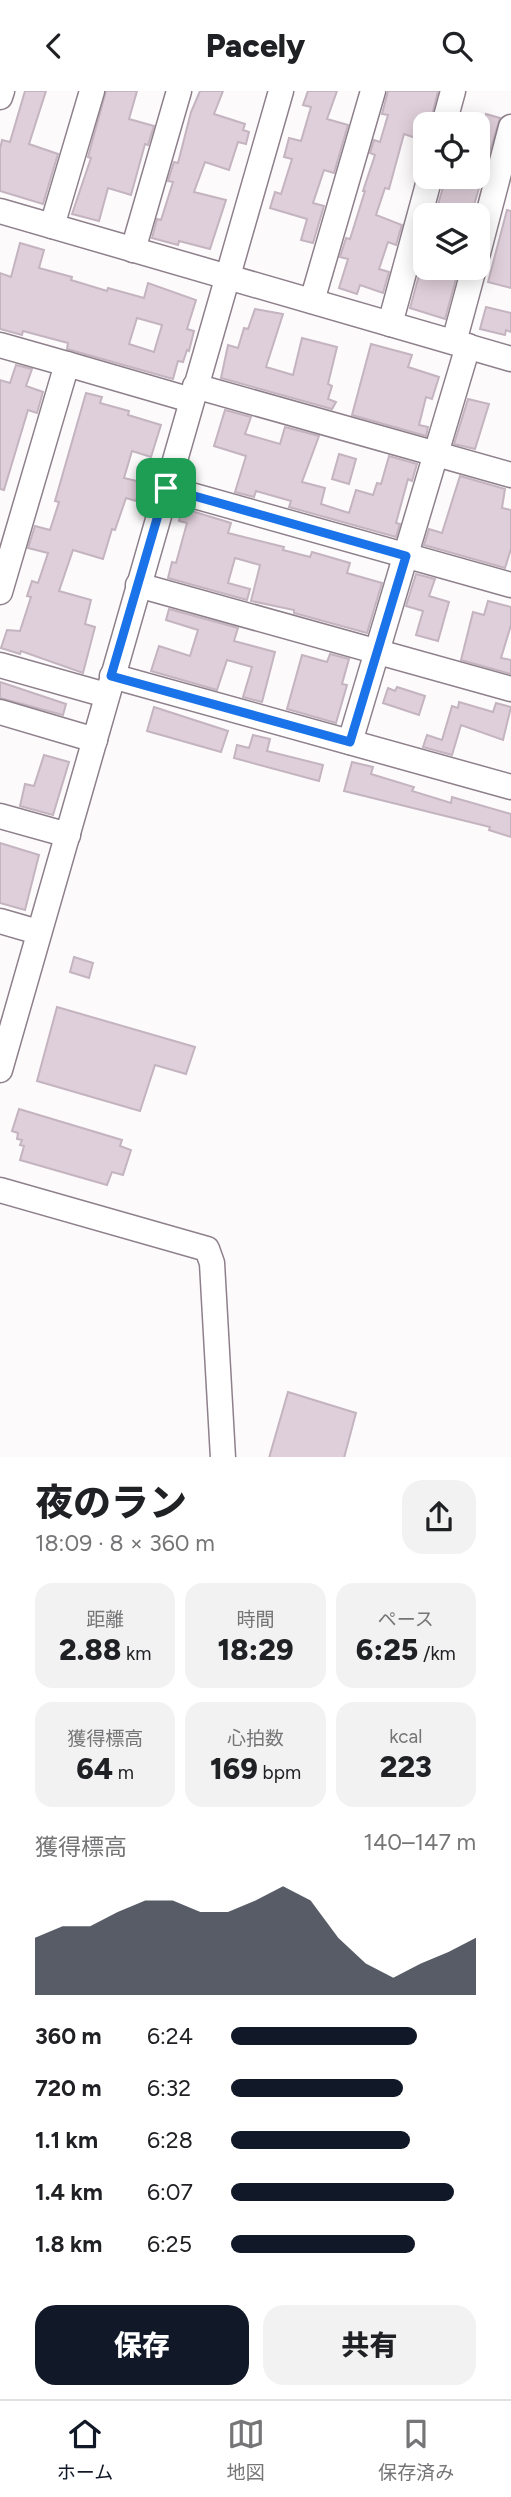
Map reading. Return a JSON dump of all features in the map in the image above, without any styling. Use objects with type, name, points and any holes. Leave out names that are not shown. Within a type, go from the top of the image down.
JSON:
[{"type":"street","points":[[0,97],[2,91]]},
{"type":"street","points":[[52,226],[92,91]]},
{"type":"street","points":[[133,250],[178,91]]},
{"type":"street","points":[[0,1070],[281,91]]},
{"type":"street","points":[[312,301],[373,91]]},
{"type":"street","points":[[447,112],[453,91]]},
{"type":"street","points":[[490,207],[511,127]]},
{"type":"street","points":[[390,324],[427,189]]},
{"type":"street","points":[[0,211],[511,359]]},
{"type":"street","points":[[350,742],[438,454],[472,280]]},
{"type":"street","points":[[0,345],[67,365],[193,393],[438,454],[511,475]]},
{"type":"street","points":[[0,592],[10,520],[67,365]]},
{"type":"street","points":[[166,488],[511,585]]},
{"type":"street","points":[[138,585],[511,689]]},
{"type":"street","points":[[0,665],[109,686],[350,742],[511,787]]},
{"type":"street","points":[[0,712],[95,740]]},
{"type":"street","points":[[0,816],[68,835]]},
{"type":"street","points":[[0,921],[38,932]]},
{"type":"street","points":[[0,1189],[207,1249],[212,1263],[223,1457]]},
{"type":"building","points":[[25,91],[46,91],[29,144],[58,154],[43,204],[0,191],[2,140],[10,142]]},
{"type":"building","points":[[106,91],[137,91],[129,119],[154,126],[148,145],[145,144],[131,195],[108,188],[99,221],[72,214],[91,158],[88,157]]},
{"type":"building","points":[[200,91],[223,91],[214,114],[245,124],[243,130],[249,132],[246,144],[238,142],[229,170],[205,162],[194,192],[226,200],[210,249],[152,238],[157,219],[161,220],[173,182],[168,181],[174,162],[178,163],[191,112]]},
{"type":"building","points":[[308,91],[337,91],[327,119],[348,125],[334,173],[324,170],[313,203],[324,206],[313,243],[301,240],[307,219],[270,208],[275,192],[281,194],[292,159],[284,157],[289,138],[301,141],[311,107],[303,105]]},
{"type":"building","points":[[388,91],[438,91],[433,112],[413,112],[413,137],[404,134],[389,189],[385,188],[376,215],[402,225],[396,245],[388,242],[379,269],[389,272],[383,293],[360,285],[357,294],[339,288],[348,259],[340,257],[346,238],[350,239],[365,191],[375,155],[370,153],[374,140],[380,142],[388,115],[382,114]]},
{"type":"building","points":[[490,115],[500,118],[490,151]]},
{"type":"building","points":[[443,189],[479,189],[475,203],[438,203]]},
{"type":"building","points":[[507,210],[511,211],[511,288],[488,282]]},
{"type":"building","points":[[20,243],[44,250],[39,268],[72,277],[71,280],[144,298],[148,283],[196,300],[187,329],[194,331],[189,351],[187,350],[183,362],[178,361],[173,379],[67,349],[68,343],[23,331],[22,335],[0,329],[0,273],[11,277]],"holes":[[[137,318],[162,325],[154,352],[129,344]]]},
{"type":"building","points":[[418,280],[456,280],[445,319],[410,308]]},
{"type":"building","points":[[486,307],[511,313],[511,332],[506,330],[505,335],[480,329]]},
{"type":"building","points":[[255,309],[283,314],[266,367],[293,375],[302,338],[337,347],[328,384],[332,386],[328,399],[336,402],[332,409],[221,378],[228,345],[238,348],[244,328],[248,329]]},
{"type":"building","points":[[371,344],[412,355],[408,367],[439,377],[432,399],[426,397],[419,425],[428,427],[426,436],[352,415]]},
{"type":"building","points":[[16,365],[32,369],[26,386],[43,392],[37,413],[28,410],[4,490],[0,489],[0,380],[10,383]]},
{"type":"building","points":[[86,393],[102,397],[100,403],[129,411],[128,415],[161,425],[151,457],[132,451],[124,478],[141,482],[136,501],[126,498],[115,530],[112,529],[103,559],[73,550],[59,591],[91,600],[85,624],[95,627],[83,673],[21,651],[20,654],[1,648],[7,630],[20,631],[31,597],[27,596],[32,581],[38,583],[48,553],[28,548],[35,526],[50,530],[59,502],[55,501]]},
{"type":"building","points":[[468,399],[489,404],[475,449],[454,444]]},
{"type":"building","points":[[225,410],[251,417],[245,434],[280,444],[285,427],[319,436],[302,482],[325,488],[321,504],[349,513],[356,490],[373,495],[377,483],[381,484],[389,456],[417,464],[412,481],[408,479],[396,523],[400,524],[396,537],[289,507],[291,501],[256,491],[254,497],[235,492],[246,456],[214,446]]},
{"type":"building","points":[[339,454],[356,459],[349,484],[332,479]]},
{"type":"building","points":[[460,476],[505,489],[502,508],[511,510],[511,549],[505,568],[424,545],[429,529],[442,533]]},
{"type":"building","points":[[182,508],[231,523],[228,533],[284,547],[283,550],[310,557],[312,552],[350,563],[347,573],[382,583],[367,633],[294,613],[294,610],[251,601],[260,565],[235,558],[228,583],[250,589],[247,600],[168,578],[172,562],[176,563],[187,523],[179,521]]},
{"type":"building","points":[[416,574],[435,579],[429,596],[449,602],[438,641],[416,635],[423,611],[406,606]]},
{"type":"building","points":[[488,601],[511,607],[511,625],[501,658],[511,660],[511,674],[461,660],[473,612],[484,615]]},
{"type":"building","points":[[169,609],[238,628],[234,641],[275,652],[262,702],[243,697],[252,667],[227,660],[217,690],[151,671],[159,646],[190,656],[198,630],[166,620]]},
{"type":"building","points":[[330,654],[349,659],[342,684],[347,685],[336,723],[287,709],[302,655],[327,662]]},
{"type":"building","points":[[0,682],[66,704],[63,715],[0,698]]},
{"type":"building","points":[[397,687],[425,696],[419,715],[383,703],[388,688],[395,691]]},
{"type":"building","points":[[459,702],[493,712],[496,703],[511,707],[503,740],[461,725],[452,755],[423,747],[427,735],[442,740],[452,706],[458,708]]},
{"type":"building","points":[[154,707],[228,731],[221,752],[147,731]]},
{"type":"building","points":[[253,735],[270,739],[267,751],[323,765],[319,781],[234,758],[237,745],[249,748]]},
{"type":"building","points":[[44,755],[69,762],[53,815],[20,806],[25,784],[34,786]]},
{"type":"building","points":[[352,762],[373,767],[371,774],[414,787],[412,791],[451,803],[452,797],[511,814],[511,837],[489,830],[490,827],[344,791]]},
{"type":"building","points":[[0,843],[39,855],[25,910],[0,903]]},
{"type":"building","points":[[74,957],[93,963],[89,978],[70,972]]},
{"type":"building","points":[[57,1007],[195,1047],[186,1074],[155,1065],[140,1111],[37,1081]]},
{"type":"building","points":[[19,1109],[122,1140],[120,1146],[131,1150],[123,1175],[112,1172],[107,1185],[20,1160],[24,1146],[20,1145],[22,1140],[17,1139],[18,1133],[12,1131]]},
{"type":"building","points":[[288,1392],[356,1413],[344,1457],[269,1457]]},
{"type":"route","points":[[166,488],[406,556],[350,742],[111,676],[166,488]]}]
